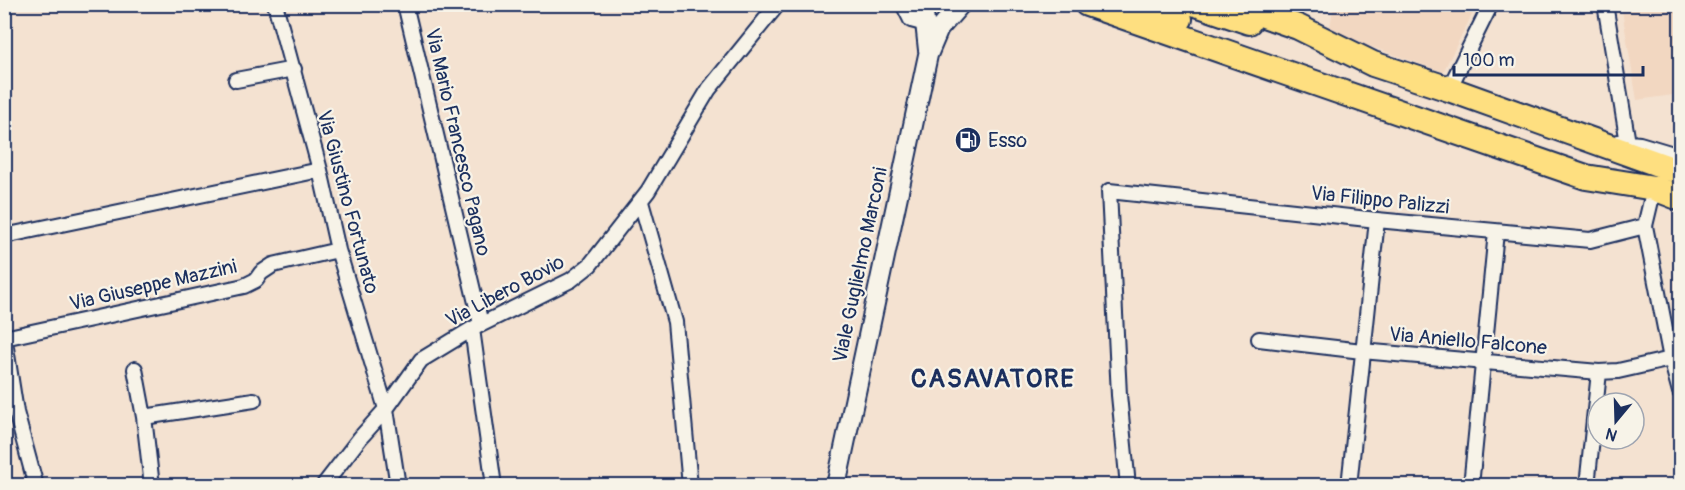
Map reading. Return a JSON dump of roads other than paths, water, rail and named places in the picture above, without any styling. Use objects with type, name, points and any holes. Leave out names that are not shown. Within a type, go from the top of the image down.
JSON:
[{"type":"highway","points":[[1087,4],[1586,177],[1654,188]]},
{"type":"highway","points":[[1138,4],[1372,75],[1449,89],[1680,172]]},
{"type":"highway","points":[[1196,4],[1680,198]]},
{"type":"highway","points":[[1232,4],[1298,27],[1372,75]]},
{"type":"street","name":"Via Giustino Fortunato","points":[[275,4],[320,170],[338,250],[386,409],[398,486]]},
{"type":"street","name":"Via Mario Francesco Pagano","points":[[405,4],[477,326],[494,486]]},
{"type":"street","name":"Via Libero Bovio","points":[[323,486],[386,409],[421,360],[477,326],[571,280],[590,265],[641,202],[709,88],[778,4]]},
{"type":"street","points":[[903,4],[911,20],[926,24]]},
{"type":"street","name":"Viale Guglielmo Marconi","points":[[923,4],[928,55]]},
{"type":"street","name":"Viale Guglielmo Marconi","points":[[836,486],[928,55],[939,29],[961,4]]},
{"type":"street","points":[[1449,89],[1491,4]]},
{"type":"street","points":[[1605,4],[1628,143]]},
{"type":"street","points":[[236,80],[294,69]]},
{"type":"street","points":[[1592,140],[1640,144],[1680,156]]},
{"type":"street","points":[[4,236],[320,170]]},
{"type":"street","points":[[1654,188],[1645,226],[1671,359],[1680,392]]},
{"type":"street","name":"Via Filippo Palizzi","points":[[1128,486],[1119,395],[1109,191],[1590,240],[1645,226]]},
{"type":"street","points":[[641,202],[675,322],[690,486]]},
{"type":"street","points":[[1349,486],[1377,220]]},
{"type":"street","points":[[1471,486],[1496,232]]},
{"type":"street","name":"Via Giuseppe Mazzini","points":[[5,337],[244,286],[256,280],[261,273],[273,265],[338,250]]},
{"type":"street","points":[[5,337],[10,413],[36,486]]},
{"type":"street","name":"Via Aniello Falcone","points":[[1259,339],[1362,351],[1599,372],[1618,371],[1671,359]]},
{"type":"street","points":[[135,369],[144,417],[152,486]]},
{"type":"street","points":[[1587,486],[1599,372]]},
{"type":"street","points":[[144,417],[254,400]]},
{"type":"place","name":"Esso","points":[[968,140]]},
{"type":"district","name":"CASAVATORE","points":[[993,379]]}]
